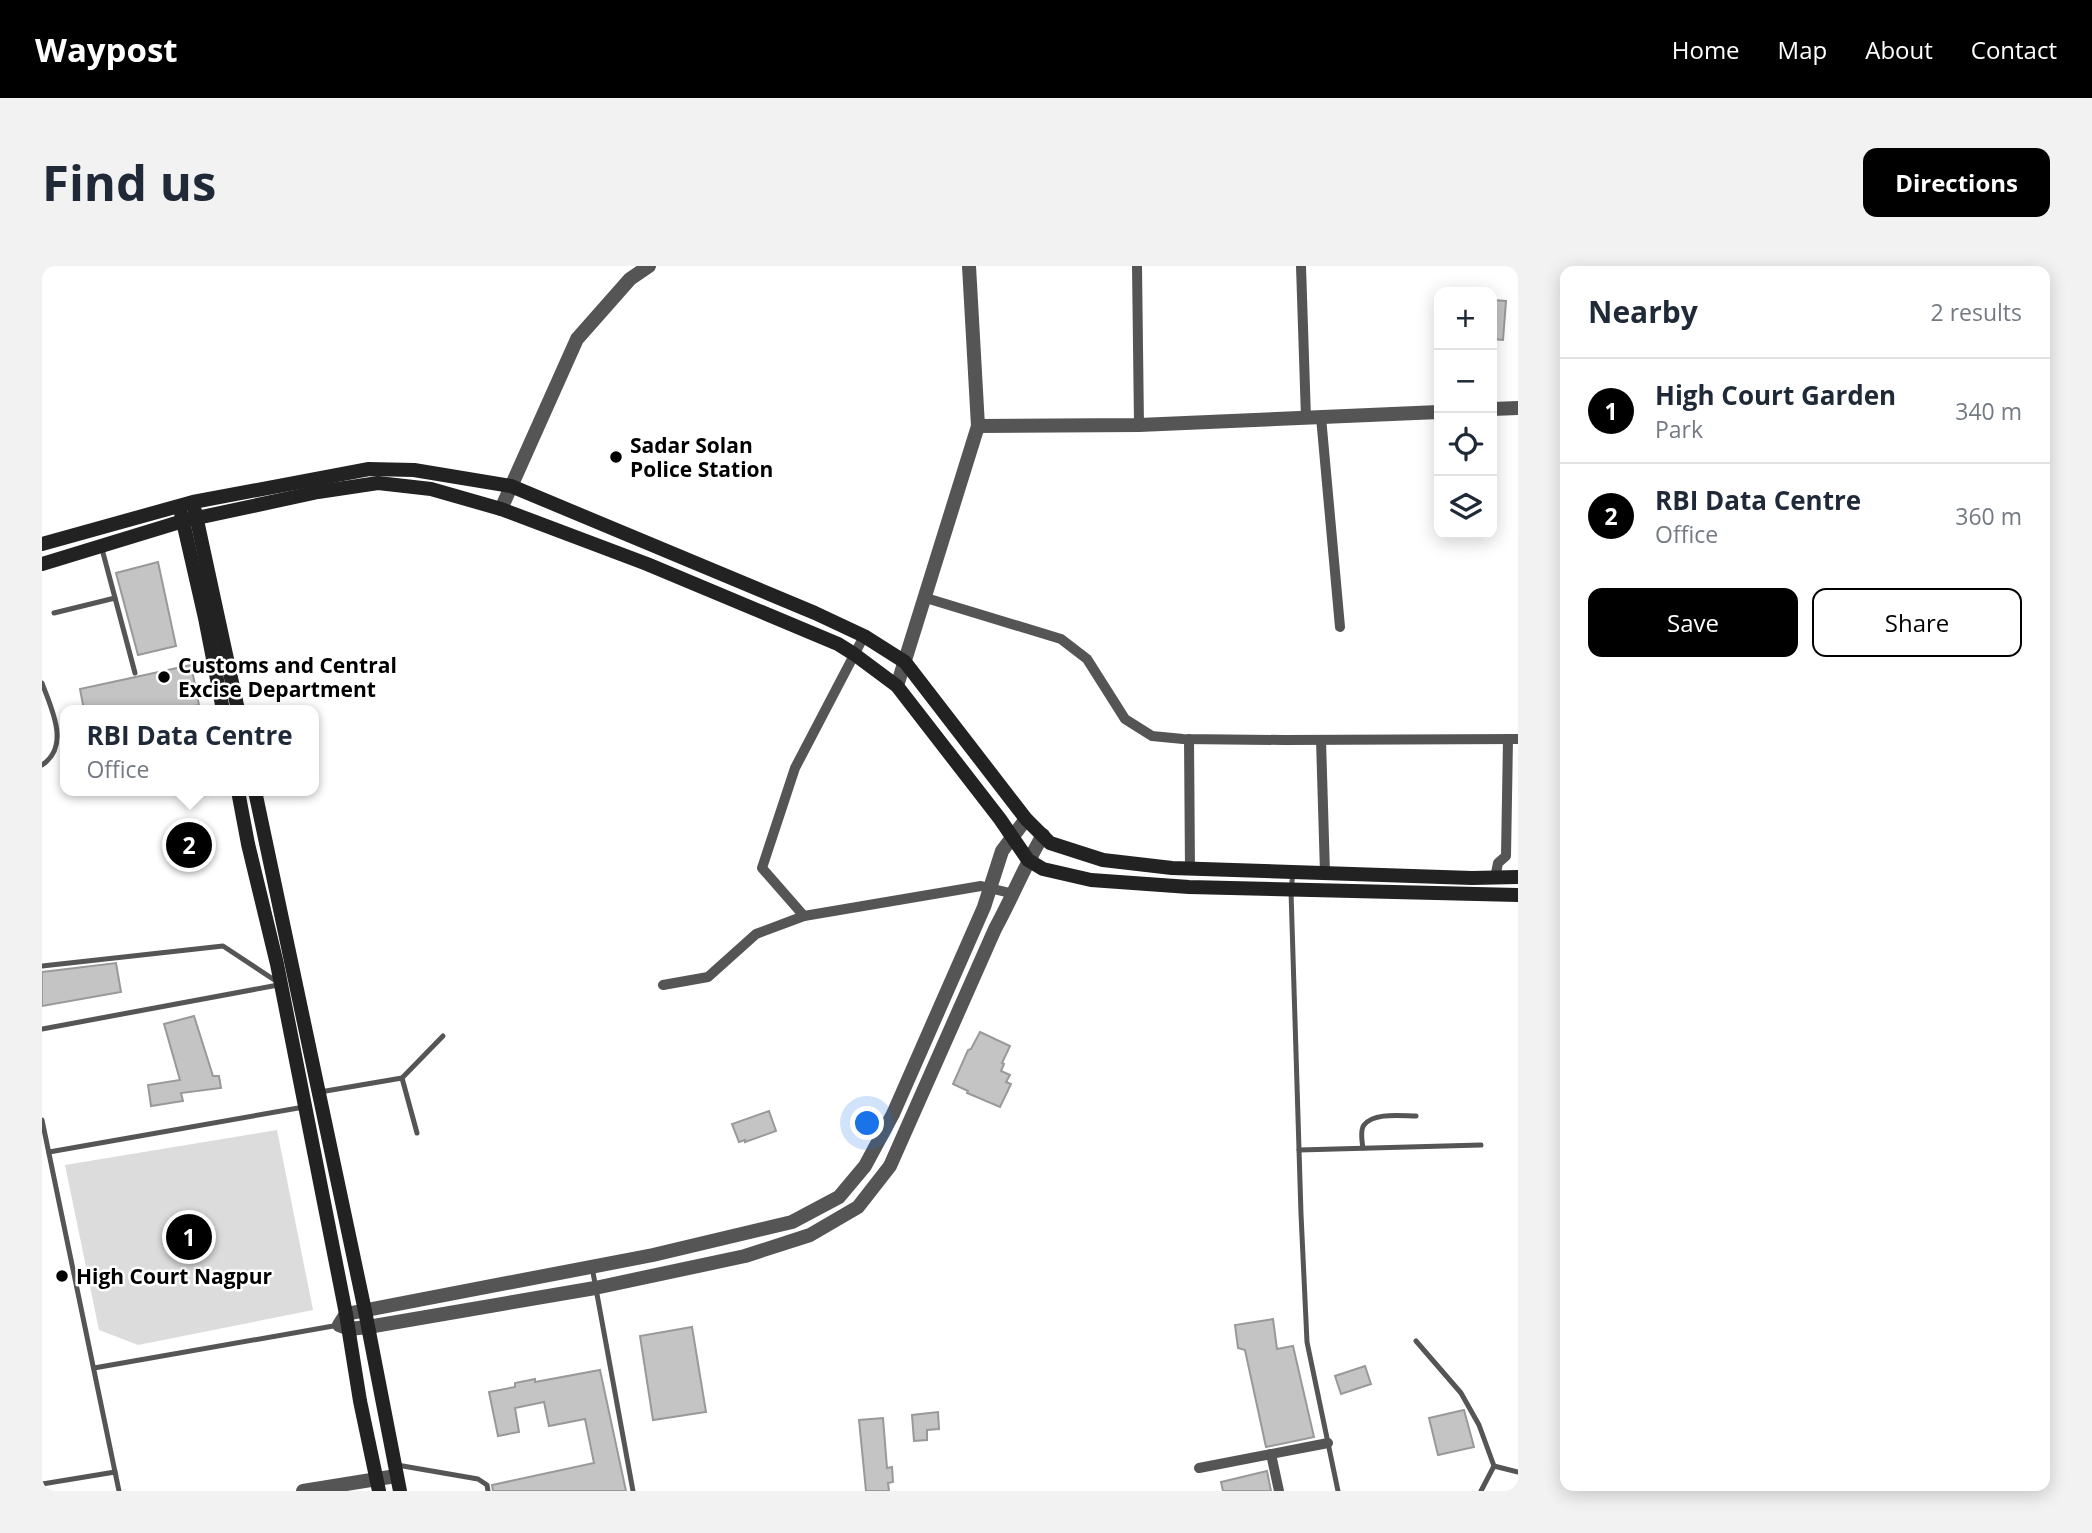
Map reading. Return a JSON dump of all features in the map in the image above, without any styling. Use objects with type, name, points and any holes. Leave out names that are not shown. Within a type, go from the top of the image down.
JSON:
[{"type":"main road","points":[[42,544],[186,504],[369,469],[415,470],[511,486],[815,612],[864,636],[905,662],[1026,819],[1050,843],[1103,860],[1189,869],[1518,877]]},
{"type":"main road","points":[[42,564],[190,519],[318,492],[378,483],[431,489],[501,509],[647,564],[854,654],[897,686],[950,752],[1028,860],[1042,869],[1091,880],[1291,891],[1518,895]]},
{"type":"main road","points":[[186,504],[237,705]]},
{"type":"main road","points":[[190,519],[222,705]]},
{"type":"main road","points":[[239,796],[281,984],[378,1485]]},
{"type":"main road","points":[[256,796],[320,1092],[400,1491]]},
{"type":"street","points":[[501,509],[578,339],[630,279],[649,266]]},
{"type":"street","points":[[897,686],[978,426],[969,266]]},
{"type":"street","points":[[1137,266],[1139,425]]},
{"type":"street","points":[[1301,266],[1314,417],[1340,627]]},
{"type":"street","points":[[1497,409],[1518,408]]},
{"type":"street","points":[[978,426],[1139,425],[1434,412]]},
{"type":"street","points":[[926,598],[1061,639],[1087,659],[1125,719],[1152,736],[1189,739],[1513,739],[1506,856],[1498,863],[1495,878]]},
{"type":"street","points":[[804,916],[762,868],[795,768],[864,636]]},
{"type":"street","points":[[1189,739],[1189,869]]},
{"type":"street","points":[[1321,740],[1325,873]]},
{"type":"street","points":[[345,1323],[365,1311],[653,1255],[792,1222],[839,1197],[865,1166],[893,1114],[990,888],[1002,851],[1026,819]]},
{"type":"street","points":[[345,1323],[368,1327],[595,1288],[746,1256],[810,1235],[858,1207],[890,1166],[995,929],[1042,835]]},
{"type":"street","points":[[663,985],[708,977],[756,934],[804,916],[981,886],[1014,894]]},
{"type":"street","points":[[1199,1468],[1328,1443]]},
{"type":"street","points":[[1271,1454],[1279,1491]]},
{"type":"street","points":[[303,1491],[378,1485],[395,1470]]},
{"type":"lane","points":[[101,546],[135,673]]},
{"type":"lane","points":[[54,613],[116,598]]},
{"type":"lane","points":[[42,683],[56,724],[57,737],[54,754],[42,765]]},
{"type":"lane","points":[[1293,872],[1291,891],[1307,1342],[1338,1491]]},
{"type":"lane","points":[[42,966],[223,946],[281,984]]},
{"type":"lane","points":[[42,1029],[281,984]]},
{"type":"lane","points":[[320,1092],[402,1078],[443,1036]]},
{"type":"lane","points":[[402,1078],[417,1133]]},
{"type":"lane","points":[[48,1152],[305,1107]]},
{"type":"lane","points":[[1363,1148],[1362,1129],[1371,1120],[1381,1117],[1416,1116]]},
{"type":"lane","points":[[42,1121],[119,1491]]},
{"type":"lane","points":[[1299,1150],[1481,1145]]},
{"type":"lane","points":[[592,1267],[633,1491]]},
{"type":"lane","points":[[94,1368],[345,1323]]},
{"type":"lane","points":[[1416,1341],[1461,1393],[1479,1425],[1494,1466],[1481,1491]]},
{"type":"lane","points":[[1494,1466],[1518,1472]]},
{"type":"lane","points":[[395,1470],[478,1479],[486,1485],[488,1491]]},
{"type":"lane","points":[[42,1484],[115,1472]]},
{"type":"shaded area","points":[[277,1130],[313,1310],[138,1345],[99,1330],[65,1165]]},
{"type":"building","points":[[1497,300],[1506,301],[1503,340],[1497,339]]},
{"type":"building","points":[[158,562],[176,646],[138,655],[116,573]]},
{"type":"building","name":"Customs and Central Excise Department","points":[[191,665],[199,705],[83,705],[80,689]]},
{"type":"building","points":[[116,963],[121,992],[42,1006],[42,972]]},
{"type":"building","points":[[194,1016],[213,1076],[219,1076],[221,1088],[181,1093],[183,1101],[151,1106],[148,1085],[180,1080],[164,1024]]},
{"type":"building","points":[[980,1032],[1010,1046],[1001,1071],[1010,1075],[1006,1082],[1011,1084],[1000,1107],[953,1084],[968,1050]]},
{"type":"building","points":[[769,1111],[776,1131],[739,1142],[732,1124]]},
{"type":"building","points":[[1273,1319],[1277,1349],[1293,1346],[1314,1437],[1266,1447],[1245,1350],[1238,1348],[1235,1325]]},
{"type":"building","points":[[692,1327],[706,1412],[653,1420],[640,1336]]},
{"type":"building","points":[[1365,1366],[1371,1384],[1341,1394],[1335,1376]]},
{"type":"building","points":[[600,1370],[626,1491],[493,1491],[492,1485],[594,1463],[585,1419],[549,1426],[544,1402],[515,1408],[519,1432],[498,1436],[489,1392],[515,1387],[515,1383],[535,1379],[535,1382]]},
{"type":"building","points":[[1464,1410],[1474,1447],[1438,1455],[1429,1418]]},
{"type":"building","points":[[938,1412],[939,1429],[927,1430],[927,1440],[914,1441],[912,1415]]},
{"type":"building","points":[[883,1418],[887,1468],[892,1467],[893,1482],[888,1483],[889,1491],[866,1491],[859,1420]]},
{"type":"building","points":[[1267,1471],[1271,1491],[1223,1491],[1221,1482]]},
{"type":"place","name":"Sadar Solan Police Station","points":[[616,457]]},
{"type":"place","name":"Customs and Central Excise Department","points":[[164,677]]},
{"type":"place","name":"RBI Data Centre","points":[[189,845]]},
{"type":"place","name":"High Court Garden","points":[[189,1237]]},
{"type":"place","name":"High Court Nagpur","points":[[62,1276]]}]
